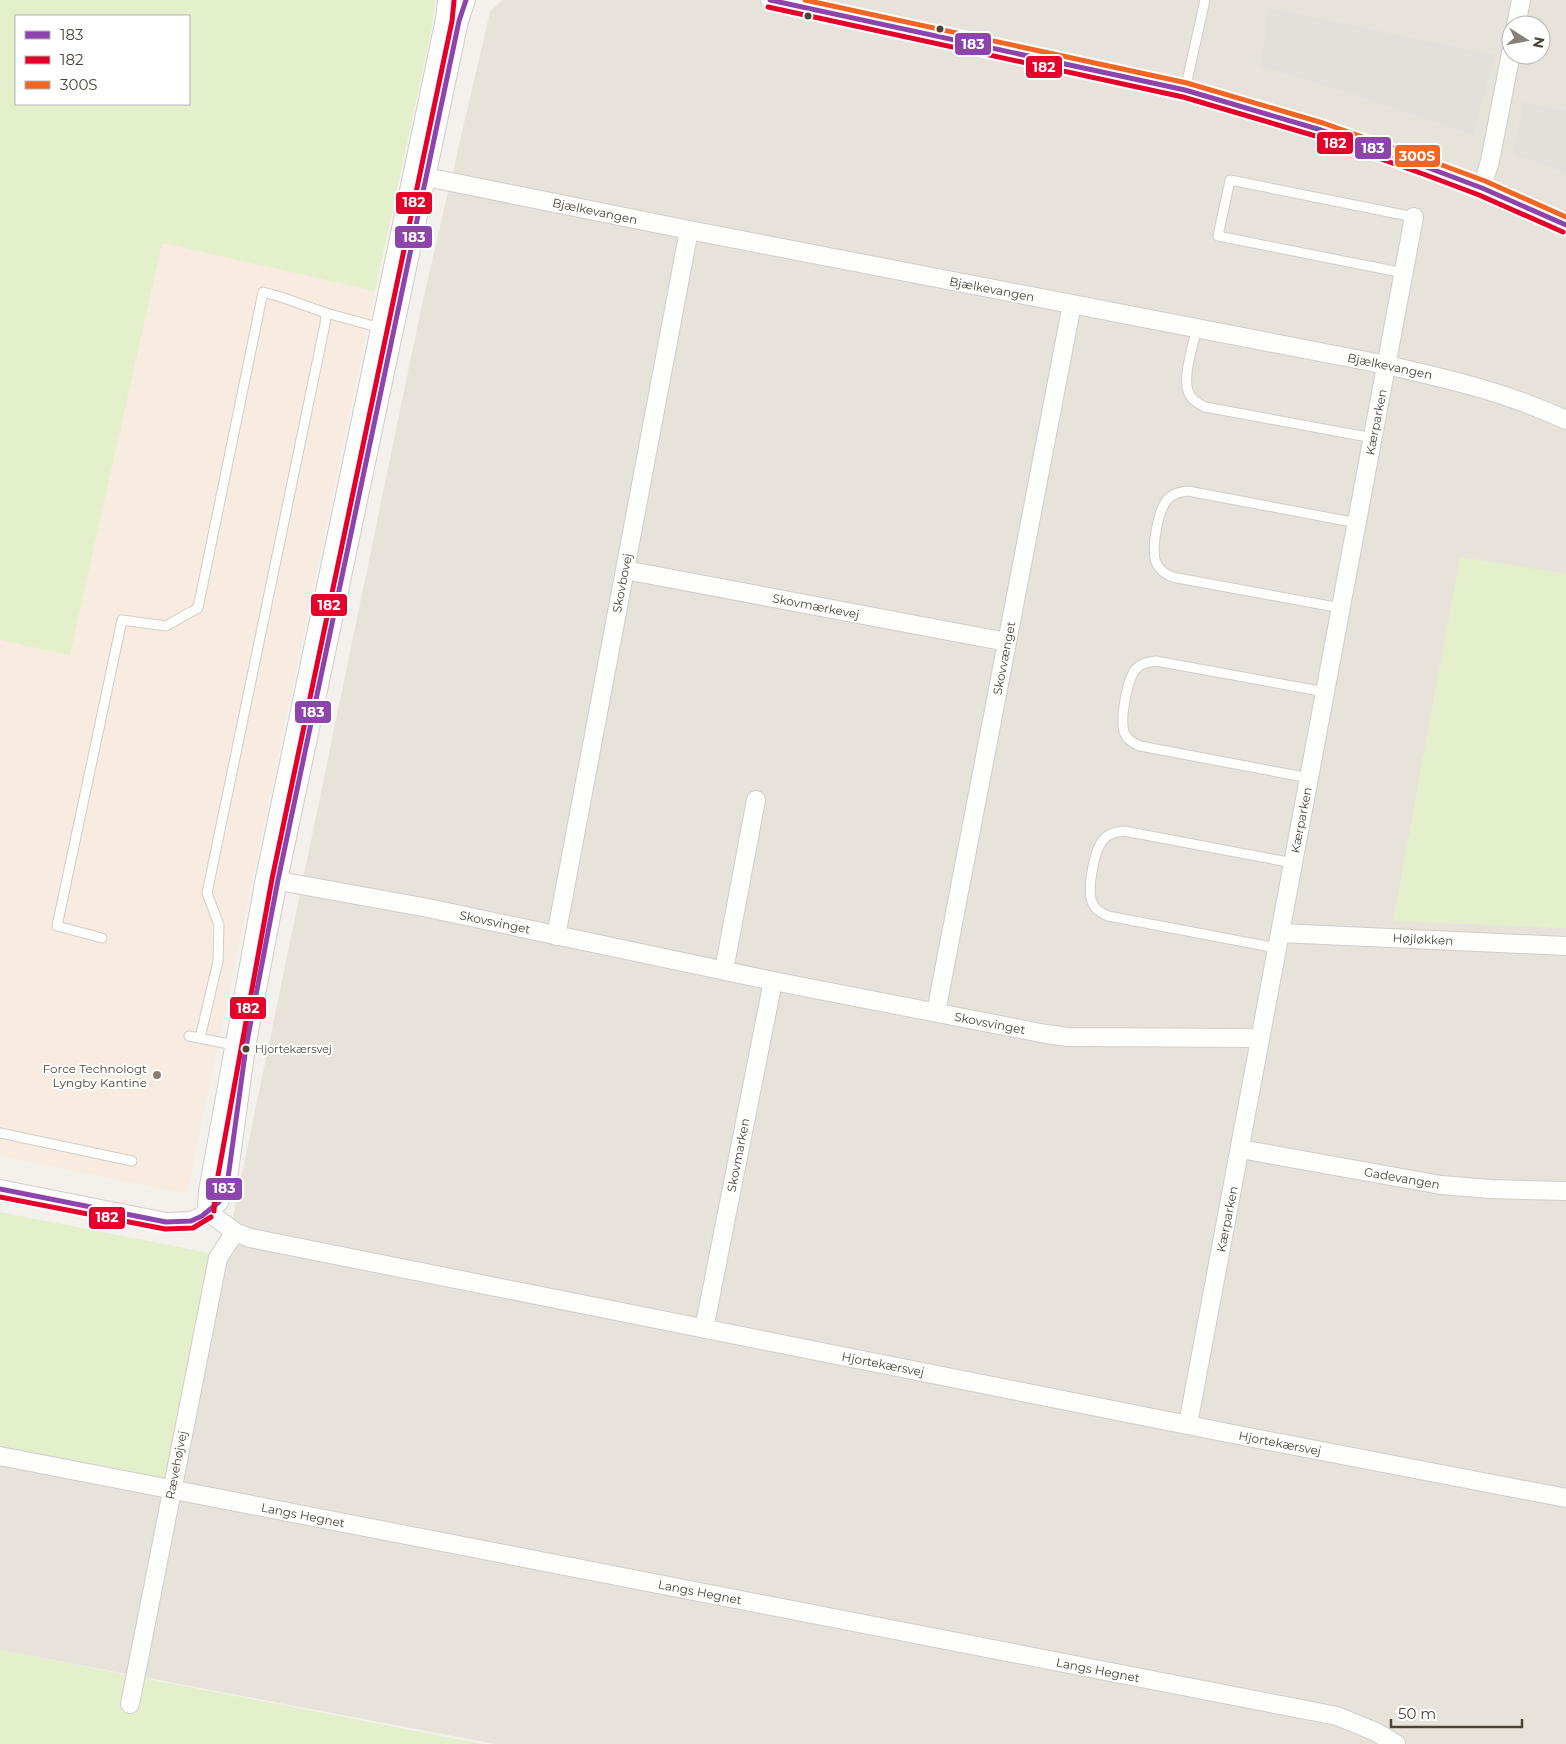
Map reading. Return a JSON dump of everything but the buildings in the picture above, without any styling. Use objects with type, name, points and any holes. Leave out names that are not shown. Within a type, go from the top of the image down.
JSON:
[{"type":"street","points":[[205,1214],[234,1045],[420,175],[447,0]]},
{"type":"street","points":[[0,1188],[166,1222],[191,1221],[205,1214],[219,1202],[228,1178],[271,879],[381,328],[459,21],[466,0]]},
{"type":"street","points":[[770,0],[820,5],[1185,90],[1321,130],[1482,188],[1566,225]]},
{"type":"street","points":[[1518,15],[1521,0]]},
{"type":"street","points":[[1482,188],[1490,161],[1509,65]]},
{"type":"street","name":"Bjælkevangen","points":[[420,175],[689,230],[1387,365],[1449,379],[1501,394],[1566,420]]},
{"type":"street","name":"Kærparken","points":[[1188,1424],[1414,217]]},
{"type":"street","name":"Skovbovej","points":[[556,936],[689,230]]},
{"type":"street","name":"Skovvænget","points":[[936,1012],[1072,304]]},
{"type":"street","name":"Skovmærkevej","points":[[624,570],[1007,642]]},
{"type":"street","points":[[724,970],[756,800]]},
{"type":"street","name":"Skovsvinget","points":[[271,879],[428,908],[773,981],[1046,1034],[1068,1037],[1260,1038]]},
{"type":"street","name":"Højløkken","points":[[1279,941],[1566,946]]},
{"type":"street","name":"Skovmarken","points":[[704,1329],[773,981]]},
{"type":"street","name":"Gadevangen","points":[[1240,1149],[1441,1185],[1490,1189],[1566,1191]]},
{"type":"street","name":"Hjortekærsvej","points":[[205,1214],[235,1232],[250,1238],[1566,1498]]},
{"type":"street","name":"Rævehøjvej","points":[[130,1704],[218,1258],[235,1232]]},
{"type":"street","name":"Langs Hegnet","points":[[0,1456],[1337,1716],[1376,1732],[1396,1744]]},
{"type":"lane","points":[[1185,90],[1205,0]]},
{"type":"lane","points":[[1404,273],[1218,236],[1230,180],[1414,217]]},
{"type":"lane","points":[[102,938],[57,926],[122,620],[166,626],[198,608],[263,292],[326,313],[381,328]]},
{"type":"lane","points":[[200,1038],[218,961],[219,925],[207,893],[326,313]]},
{"type":"lane","points":[[1197,328],[1186,379],[1188,392],[1193,400],[1204,407],[1373,438]]},
{"type":"lane","points":[[1341,608],[1172,576],[1162,572],[1153,554],[1161,510],[1168,499],[1176,493],[1188,491],[1357,523]]},
{"type":"lane","points":[[1309,778],[1140,746],[1130,742],[1125,734],[1122,723],[1129,679],[1136,668],[1144,662],[1156,661],[1325,692]]},
{"type":"lane","points":[[1279,941],[1108,916],[1098,912],[1090,894],[1097,850],[1104,839],[1112,833],[1124,831],[1293,863]]},
{"type":"lane","points":[[189,1036],[234,1045]]},
{"type":"lane","points":[[0,1133],[132,1161]]},
{"type":"shaded area","points":[[502,0],[1566,0],[1566,1744],[495,1744],[0,1650],[0,1449],[225,1256],[422,304],[490,12]]},
{"type":"shaded area","points":[[1269,8],[1495,55],[1473,135],[1352,94],[1260,66]]},
{"type":"shaded area","points":[[1523,102],[1566,111],[1566,173],[1514,154]]},
{"type":"shaded area","points":[[162,243],[375,291],[187,1194],[0,1156],[0,640],[70,654]]},
{"type":"green space","points":[[0,0],[435,0],[432,28],[375,291],[162,243],[70,655],[0,640]]},
{"type":"green space","points":[[1460,557],[1566,574],[1566,928],[1393,921]]},
{"type":"green space","points":[[0,1212],[225,1256],[164,1481],[0,1449]]},
{"type":"green space","points":[[0,1650],[482,1744],[0,1744]]},
{"type":"transit line","name":"183","points":[[0,1189],[166,1222],[191,1221],[202,1216],[219,1202],[228,1178],[246,1047],[278,880],[459,21],[466,0]]},
{"type":"transit line","name":"183","points":[[770,0],[1185,90],[1321,130],[1429,168],[1482,188],[1566,225]]},
{"type":"transit line","name":"300S","points":[[805,0],[1187,83],[1323,123],[1431,161],[1485,181],[1566,217]]},
{"type":"transit line","name":"182","points":[[214,1211],[215,1192],[272,879],[452,21],[454,1]]},
{"type":"transit line","name":"182","points":[[768,7],[1183,97],[1319,137],[1426,175],[1479,195],[1563,232]]},
{"type":"transit line","name":"182","points":[[0,1197],[165,1229],[193,1228],[211,1217]]},
{"type":"place","name":"Hjortekærsvej","points":[[246,1049]]},
{"type":"place","name":"Force Technologt Lyngby Kantine","points":[[157,1075]]}]
